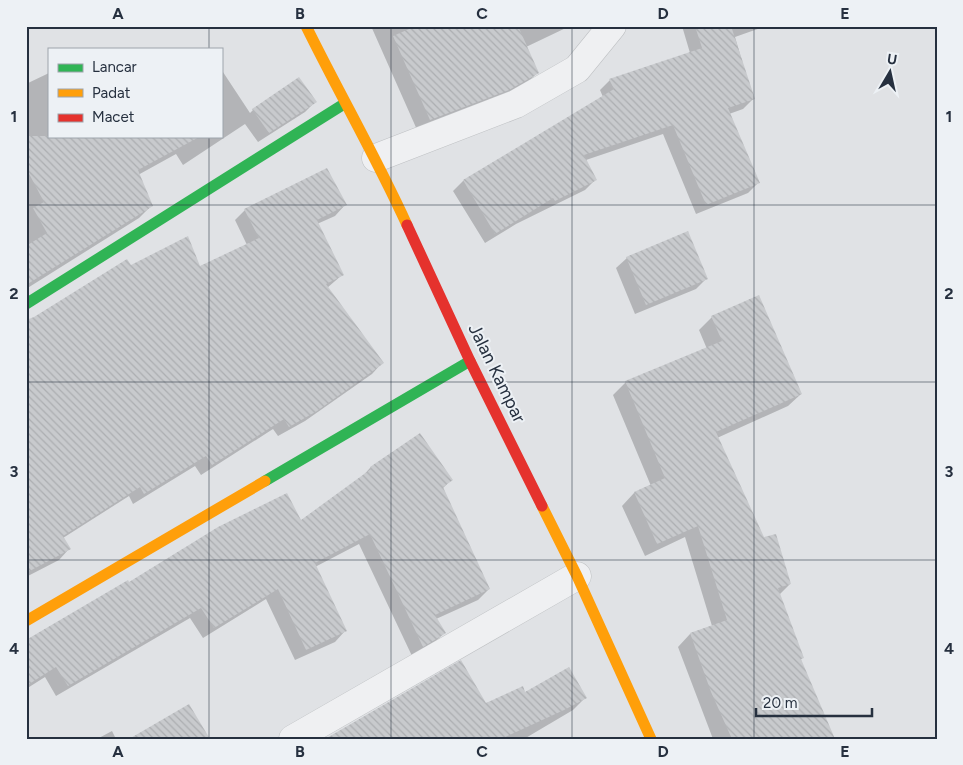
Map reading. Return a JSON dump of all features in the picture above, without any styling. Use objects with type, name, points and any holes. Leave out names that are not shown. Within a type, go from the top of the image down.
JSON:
[{"type":"street","name":"Jalan Kampar","points":[[306,26],[344,104],[376,158],[470,361],[577,576],[651,739]]},
{"type":"street","points":[[376,158],[516,104],[578,69],[612,26]]},
{"type":"street","points":[[26,304],[344,104]]},
{"type":"street","points":[[26,621],[470,361]]},
{"type":"street","points":[[293,739],[577,576]]},
{"type":"building","points":[[416,26],[518,26],[539,73],[509,90],[430,120],[393,36]]},
{"type":"building","points":[[695,26],[731,26],[755,99],[728,108],[760,183],[706,205],[673,125],[584,155],[597,180],[555,201],[553,198],[495,234],[463,180],[614,89],[609,79],[702,48]]},
{"type":"building","points":[[299,77],[317,102],[269,133],[252,109]]},
{"type":"building","points":[[26,136],[48,136],[48,138],[197,138],[138,170],[153,206],[26,285],[26,246],[47,233],[33,208],[44,202],[26,168]]},
{"type":"building","points":[[327,168],[347,205],[317,220],[344,275],[326,284],[384,363],[317,411],[289,427],[284,419],[212,465],[206,456],[144,494],[140,487],[63,536],[71,549],[26,573],[26,320],[34,317],[127,259],[131,265],[188,236],[200,266],[259,238],[244,209]]},
{"type":"building","points":[[688,231],[708,279],[646,305],[626,257]]},
{"type":"building","points":[[759,295],[802,394],[716,432],[764,537],[776,534],[791,584],[778,588],[804,658],[801,659],[835,739],[732,739],[711,692],[690,633],[727,620],[698,526],[657,544],[634,492],[665,478],[625,381],[722,341],[711,316]]},
{"type":"building","points":[[420,433],[453,480],[443,487],[490,589],[435,615],[446,633],[423,647],[370,534],[315,563],[347,631],[306,650],[278,589],[214,628],[201,608],[68,686],[56,667],[26,686],[26,640],[128,580],[129,582],[218,527],[287,493],[301,520],[371,469],[370,467]]},
{"type":"building","points":[[461,660],[486,703],[523,686],[525,692],[569,667],[587,698],[501,739],[325,739]]},
{"type":"building","points":[[189,704],[210,739],[129,739]]},
{"type":"traffic: fast","points":[[26,304],[344,104]]},
{"type":"traffic: fast","points":[[265,481],[470,361]]},
{"type":"traffic: slow","points":[[306,26],[407,225]]},
{"type":"traffic: slow","points":[[26,621],[265,481]]},
{"type":"traffic: slow","points":[[542,506],[577,576],[651,739]]},
{"type":"traffic: jam","points":[[407,225],[470,361],[542,506]]}]
